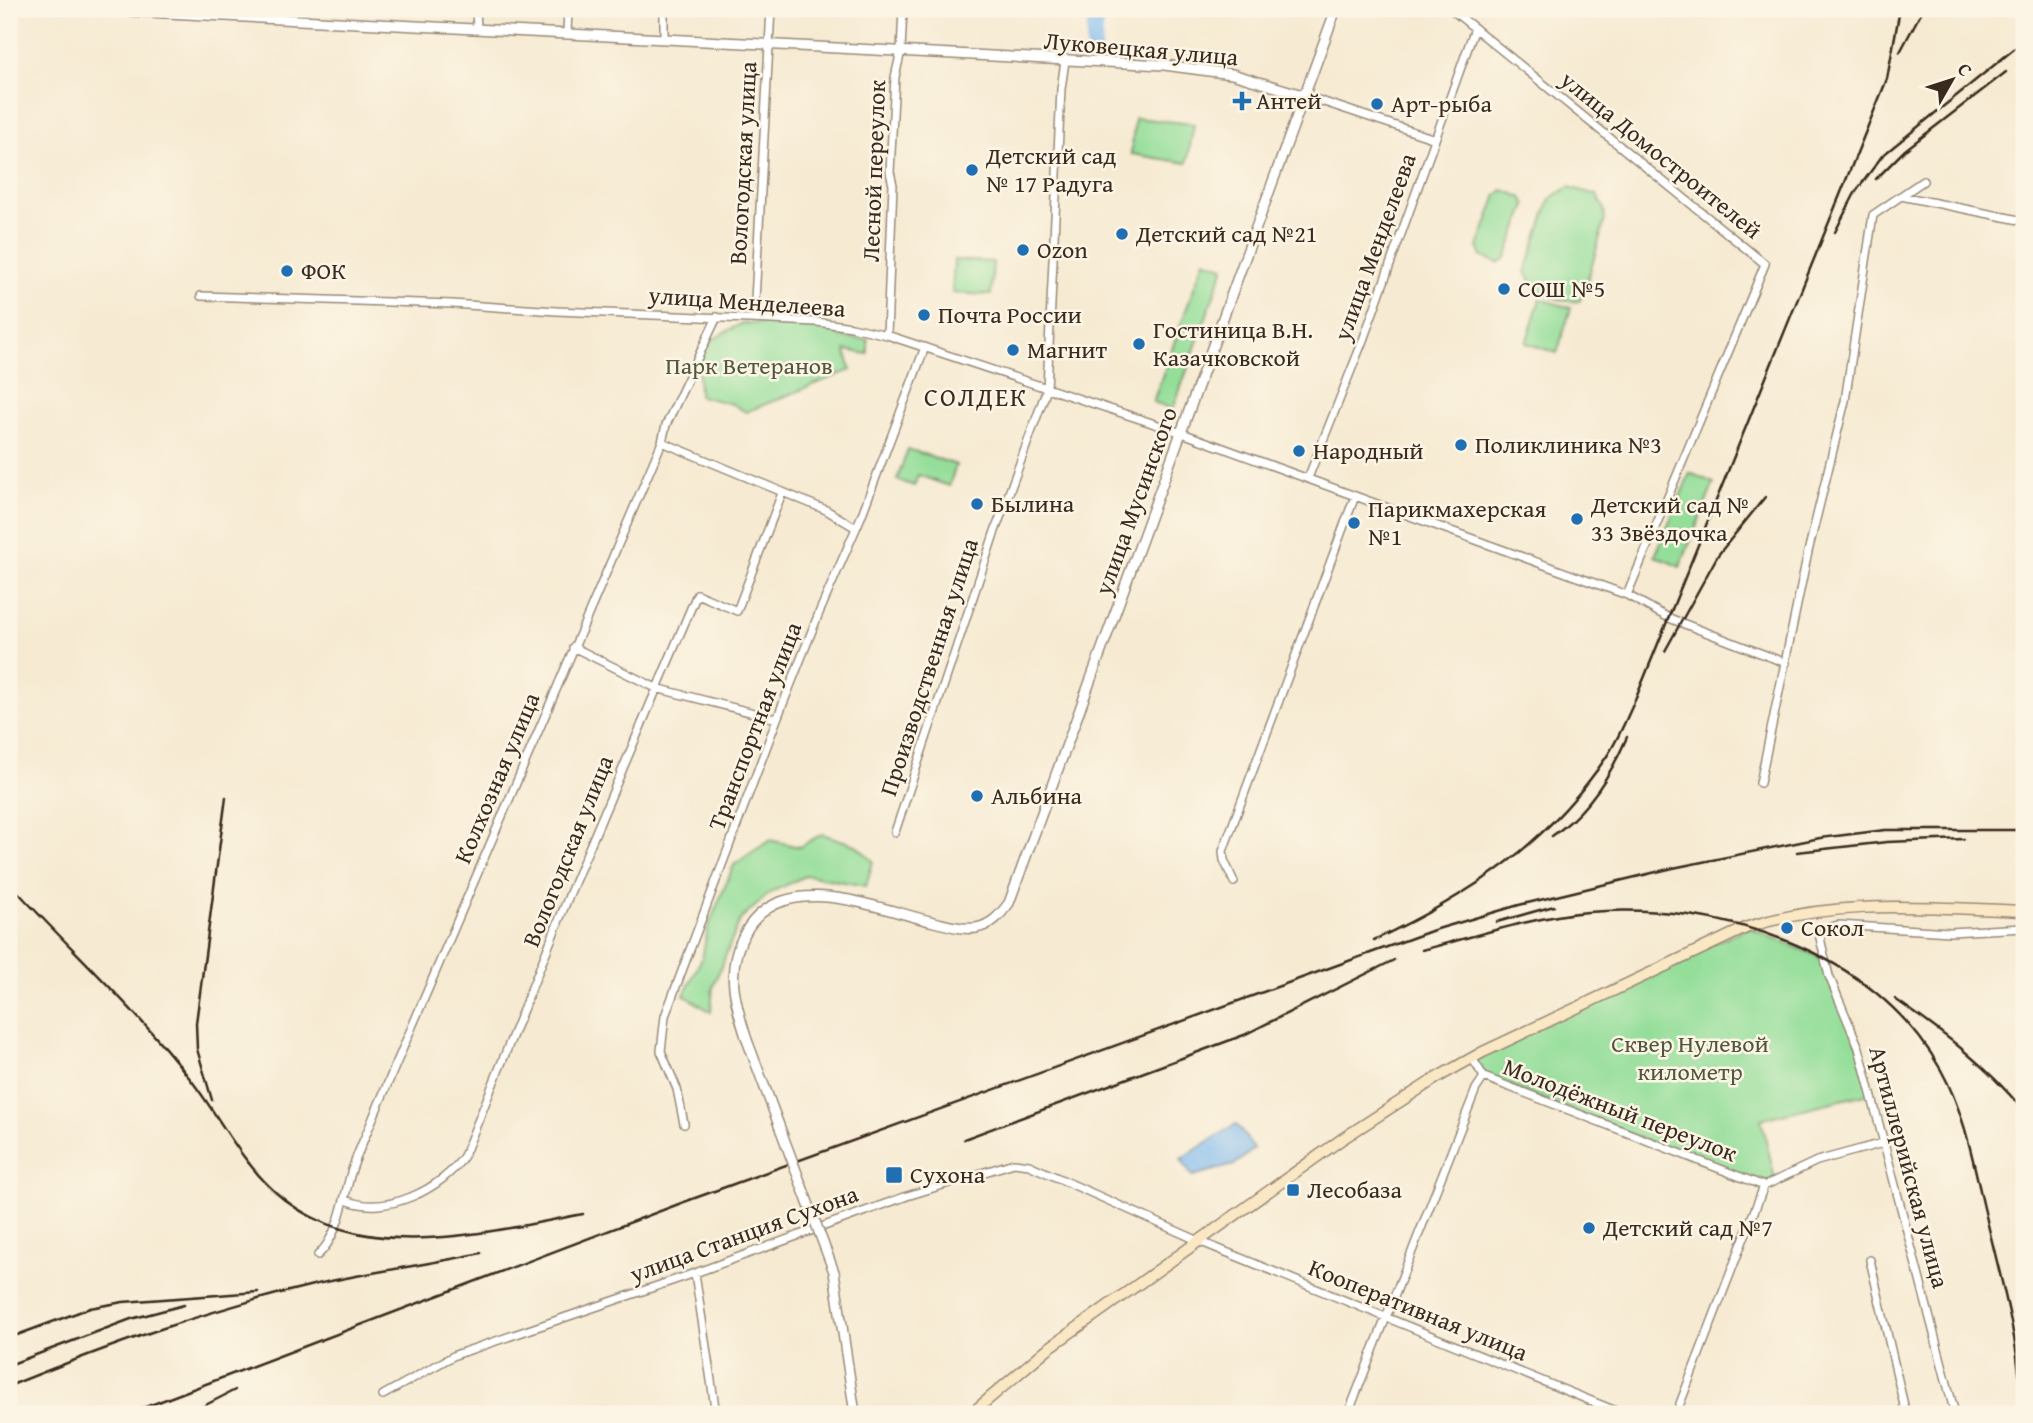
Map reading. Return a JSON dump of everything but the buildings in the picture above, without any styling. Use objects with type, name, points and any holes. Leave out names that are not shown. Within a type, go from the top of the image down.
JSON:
[{"type":"main road","points":[[971,1414],[1046,1350],[1342,1139],[1472,1058],[1748,927],[1776,918],[1826,910],[1906,907],[2024,911]]},
{"type":"street","name":"Луковецкая улица","points":[[89,9],[1164,65],[1232,74],[1306,96]]},
{"type":"street","points":[[476,9],[477,28]]},
{"type":"street","points":[[566,33],[568,9]]},
{"type":"street","points":[[663,38],[664,9]]},
{"type":"street","name":"Вологодская улица","points":[[754,318],[771,9]]},
{"type":"street","name":"Лесной переулок","points":[[887,335],[893,185],[890,172],[895,77],[901,51],[903,9]]},
{"type":"street","name":"улица Мусинского","points":[[855,1414],[834,1272],[733,1000],[732,972],[738,943],[752,922],[774,905],[797,897],[822,896],[855,901],[949,925],[975,928],[999,916],[1016,889],[1336,9]]},
{"type":"street","name":"улица Домостроителей","points":[[1451,9],[1765,264],[1627,595]]},
{"type":"street","name":"улица Менделеева","points":[[1308,478],[1362,343],[1475,28]]},
{"type":"street","name":"Производственная улица","points":[[895,832],[994,534],[1046,389],[1061,89],[1065,61]]},
{"type":"street","points":[[1306,96],[1435,139]]},
{"type":"street","points":[[1760,783],[1808,552],[1845,401],[1873,215],[1923,181]]},
{"type":"street","points":[[1901,196],[2024,221]]},
{"type":"street","name":"улица Менделеева","points":[[201,296],[754,318],[817,322],[887,335],[1182,432],[1627,595],[1669,618],[1786,663]]},
{"type":"street","name":"Колхозная улица","points":[[318,1255],[324,1248],[346,1199],[349,1180],[373,1118],[662,442],[671,415],[717,317]]},
{"type":"street","name":"Транспортная улица","points":[[684,1124],[677,1089],[661,1051],[665,1016],[777,719],[856,528],[925,347]]},
{"type":"street","points":[[662,442],[826,510],[856,528]]},
{"type":"street","name":"Вологодская улица","points":[[346,1199],[368,1206],[417,1194],[453,1171],[464,1156],[697,594],[737,611],[782,493]]},
{"type":"street","points":[[1234,882],[1223,851],[1355,496]]},
{"type":"street","points":[[573,647],[656,688],[777,719]]},
{"type":"street","name":"Артиллерийская улица","points":[[1955,1414],[1858,1048],[1824,959],[1821,933],[1832,926],[1845,925],[1950,932],[2024,928]]},
{"type":"street","name":"Молодёжный переулок","points":[[1472,1058],[1484,1077],[1764,1186]]},
{"type":"street","points":[[1348,1414],[1476,1089],[1484,1077]]},
{"type":"street","points":[[1676,1414],[1764,1186],[1774,1178],[1817,1161],[1883,1143]]},
{"type":"street","name":"улица Станция Сухона","points":[[383,1395],[455,1354],[695,1273],[907,1196],[1014,1163],[1029,1165],[1199,1241]]},
{"type":"street","name":"Кооперативная улица","points":[[1199,1241],[1623,1414]]},
{"type":"street","points":[[1870,1260],[1906,1414]]},
{"type":"street","points":[[695,1273],[716,1414]]},
{"type":"green space","points":[[1135,118],[1194,124],[1187,163],[1131,154]]},
{"type":"green space","points":[[1569,187],[1597,195],[1604,208],[1605,220],[1579,301],[1563,300],[1547,294],[1534,284],[1526,271],[1550,199]]},
{"type":"green space","points":[[1503,190],[1522,197],[1526,205],[1506,258],[1498,263],[1482,257],[1478,247],[1497,195]]},
{"type":"green space","points":[[954,260],[993,262],[991,295],[952,293]]},
{"type":"green space","points":[[1204,260],[1224,267],[1173,409],[1153,402]]},
{"type":"green space","points":[[1540,299],[1571,308],[1557,353],[1526,343]]},
{"type":"green space","name":"Парк Ветеранов","points":[[743,323],[831,327],[840,337],[868,340],[868,354],[845,350],[851,370],[746,412],[732,404],[699,396],[699,366],[704,349],[717,337]]},
{"type":"green space","points":[[908,449],[956,465],[949,486],[918,475],[914,486],[897,480]]},
{"type":"green space","points":[[1690,473],[1714,483],[1680,567],[1655,556]]},
{"type":"green space","points":[[822,834],[856,845],[873,861],[866,886],[807,875],[771,892],[740,920],[713,986],[711,1012],[684,995],[702,958],[708,927],[734,865],[770,840],[799,847]]},
{"type":"green space","name":"Сквер Нулевой километр","points":[[1748,927],[1824,959],[1859,1048],[1870,1093],[1761,1119],[1775,1179],[1764,1186],[1484,1077],[1472,1058]]},
{"type":"water","points":[[1236,1124],[1254,1149],[1234,1165],[1192,1176],[1181,1159]]},
{"type":"waterway","points":[[1094,47],[1096,9]]},
{"type":"railway","points":[[1374,940],[1442,905],[1474,885],[1532,841],[1584,788],[1619,735],[1887,79],[1900,9]]},
{"type":"railway","points":[[1900,52],[1923,9]]},
{"type":"railway","points":[[1835,232],[1855,193],[1882,156],[2024,41]]},
{"type":"railway","points":[[1876,179],[1905,150],[2006,72]]},
{"type":"railway","points":[[1665,651],[1718,555],[1765,497]]},
{"type":"railway","points":[[1552,836],[1576,816],[1597,792],[1627,737]]},
{"type":"railway","points":[[212,1100],[197,1049],[196,1023],[226,797]]},
{"type":"railway","points":[[127,1414],[684,1202],[1434,930],[1519,905],[1673,868],[1820,838],[1885,830],[2024,830]]},
{"type":"railway","points":[[1797,852],[1887,842],[1964,839]]},
{"type":"railway","points":[[15,889],[128,1006],[171,1055],[259,1175],[270,1187],[303,1212],[340,1228],[379,1237],[420,1238],[503,1229],[583,1214]]},
{"type":"railway","points":[[1497,922],[1554,906]]},
{"type":"railway","points":[[1422,950],[1567,914],[1638,911],[1689,915],[1739,925],[1788,942],[1834,964],[1876,993],[1912,1028],[1941,1070],[1957,1105],[2010,1315],[2018,1364],[2021,1414]]},
{"type":"railway","points":[[964,1139],[1244,1035],[1394,960]]},
{"type":"railway","points":[[1895,999],[1964,1051],[1995,1079],[2024,1111]]},
{"type":"railway","points":[[9,1386],[84,1356],[197,1317],[274,1295],[334,1280],[481,1253]]},
{"type":"railway","points":[[9,1338],[90,1308],[123,1302],[258,1292]]},
{"type":"railway","points":[[9,1365],[131,1319],[184,1305]]},
{"type":"railway","points":[[188,1414],[235,1390]]},
{"type":"place","name":"Антей","points":[[1242,101]]},
{"type":"place","name":"Арт-рыба","points":[[1377,104]]},
{"type":"place","name":"Детский сад № 17 Радуга","points":[[972,170]]},
{"type":"place","name":"Детский сад №21","points":[[1122,234]]},
{"type":"place","name":"Ozon","points":[[1023,250]]},
{"type":"place","name":"ФОК","points":[[287,271]]},
{"type":"place","name":"СОШ №5","points":[[1504,289]]},
{"type":"place","name":"Почта России","points":[[924,315]]},
{"type":"place","name":"Гостиница В.Н. Казачковской","points":[[1139,344]]},
{"type":"place","name":"Магнит","points":[[1013,350]]},
{"type":"place","name":"Поликлиника №3","points":[[1461,445]]},
{"type":"place","name":"Народный","points":[[1299,451]]},
{"type":"place","name":"Былина","points":[[977,504]]},
{"type":"place","name":"Детский сад № 33 Звёздочка","points":[[1577,519]]},
{"type":"place","name":"Парикмахерская №1","points":[[1354,523]]},
{"type":"place","name":"Альбина","points":[[977,796]]},
{"type":"place","name":"Сокол","points":[[1787,928]]},
{"type":"place","name":"Сухона","points":[[894,1175]]},
{"type":"place","name":"Лесобаза","points":[[1293,1190]]},
{"type":"place","name":"Детский сад №7","points":[[1589,1228]]},
{"type":"district","name":"СОЛДЕК","points":[[976,397]]}]
